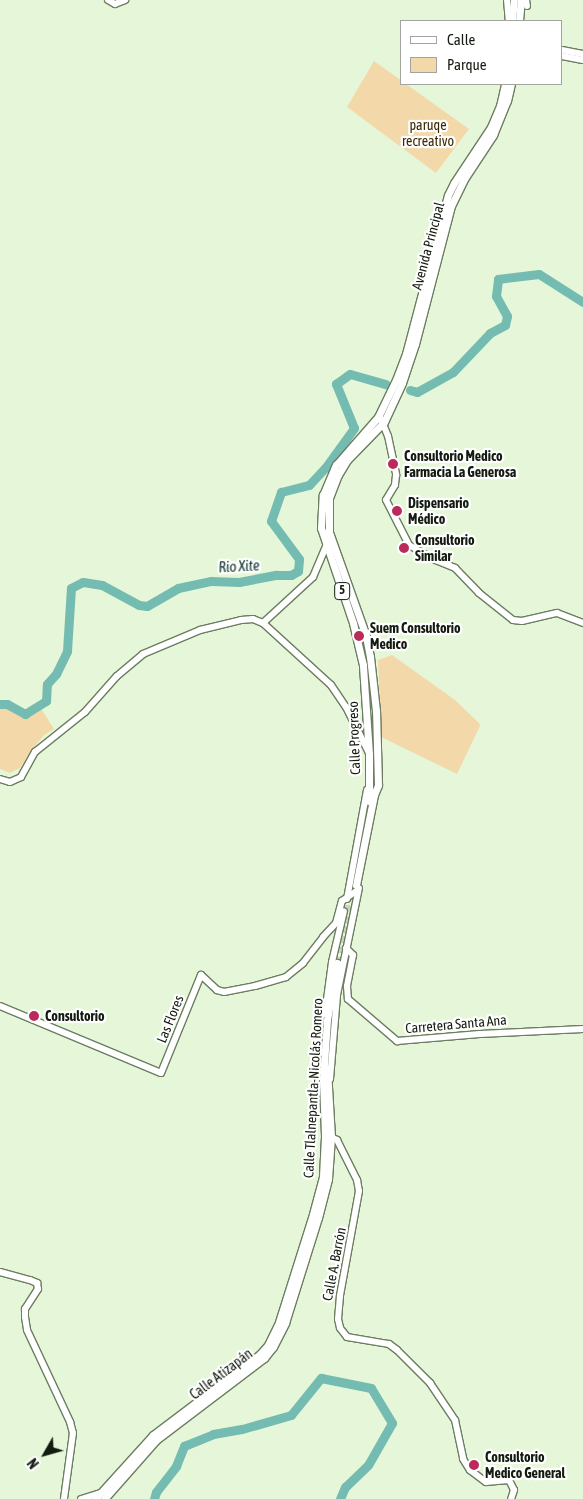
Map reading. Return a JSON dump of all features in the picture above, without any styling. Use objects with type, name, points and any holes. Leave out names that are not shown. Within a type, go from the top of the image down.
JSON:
[{"type":"main road","points":[[510,20],[514,0]]},
{"type":"main road","points":[[519,20],[521,0]]},
{"type":"main road","name":"Avenida Principal","points":[[381,419],[402,382],[415,344],[451,206],[464,179],[493,135],[501,117],[510,85]]},
{"type":"main road","name":"Calle Progreso","points":[[368,784],[369,754],[359,644],[326,546],[320,518],[326,485],[341,458],[381,419]]},
{"type":"main road","name":"Calle Progreso","points":[[356,887],[374,796],[378,785],[376,711],[370,657],[364,630],[330,537],[327,517],[329,498],[338,475],[347,460],[381,419]]},
{"type":"main road","points":[[356,887],[370,793],[368,784]]},
{"type":"main road","name":"Calle Tlalnepantla-Nicolás Romero","points":[[307,1245],[323,1176],[326,1136],[327,1020],[338,962]]},
{"type":"main road","name":"Calle Tlalnepantla-Nicolás Romero","points":[[307,1245],[328,1179],[331,1137],[326,1080]]},
{"type":"main road","name":"Calle Atizapán","points":[[95,1499],[104,1496],[156,1440],[264,1358],[273,1347],[285,1323],[307,1245]]},
{"type":"street","points":[[108,0],[115,4],[124,0]]},
{"type":"street","points":[[507,0],[510,20]]},
{"type":"street","points":[[563,50],[583,54]]},
{"type":"street","points":[[563,56],[583,60]]},
{"type":"street","points":[[381,419],[396,475],[395,485],[386,500],[409,545],[433,559],[455,568],[508,618],[517,621],[557,613],[583,623]]},
{"type":"street","points":[[261,622],[313,577],[326,546]]},
{"type":"street","points":[[0,779],[10,782],[21,777],[35,752],[85,712],[117,676],[143,654],[211,627],[241,620],[261,622],[318,672],[341,698],[369,754]]},
{"type":"street","name":"Calle Progreso","points":[[326,1080],[322,1061],[326,1005],[334,954],[345,908],[368,784]]},
{"type":"street","points":[[355,904],[347,897],[356,887]]},
{"type":"street","points":[[326,1080],[334,1020],[355,904],[356,887]]},
{"type":"street","name":"Las Flores","points":[[0,1006],[161,1073],[201,975],[217,990],[224,992],[286,977],[303,964],[322,937],[336,923],[342,901],[347,897]]},
{"type":"street","points":[[345,908],[347,916],[343,940],[346,948]]},
{"type":"street","points":[[334,954],[342,948],[346,948]]},
{"type":"street","name":"Carretera Santa Ana","points":[[346,948],[353,955],[347,986],[348,999],[392,1038],[401,1042],[480,1034],[583,1029]]},
{"type":"street","name":"Calle A. Barrón","points":[[331,1137],[337,1140],[357,1180],[359,1191],[340,1296],[338,1318],[340,1328],[348,1337],[393,1346],[430,1383],[457,1425],[463,1459],[470,1470],[482,1480],[504,1479],[511,1482],[514,1490],[511,1499]]},
{"type":"street","points":[[0,1272],[37,1283],[38,1289],[25,1309],[27,1330],[70,1422],[73,1433],[64,1499]]},
{"type":"street","points":[[81,1499],[104,1496]]},
{"type":"green space","name":"paruqe recreativo","points":[[374,61],[400,80],[400,85],[407,85],[469,129],[436,173],[347,107]]},
{"type":"green space","points":[[392,655],[455,700],[479,723],[480,726],[457,774],[381,737],[378,660]]},
{"type":"green space","points":[[0,705],[7,705],[25,715],[40,707],[54,729],[44,735],[20,768],[10,773],[0,769]]},
{"type":"waterway","name":"Rio Xite","points":[[410,390],[417,392],[453,372],[490,333],[505,325],[507,316],[496,296],[498,279],[539,274],[583,302]]},
{"type":"waterway","name":"Rio Xite","points":[[0,704],[7,704],[25,714],[46,701],[47,684],[56,674],[67,651],[71,588],[83,582],[102,585],[139,605],[147,606],[178,588],[211,581],[239,582],[276,575],[291,575],[298,571],[299,559],[271,521],[281,492],[309,485],[326,467],[354,428],[336,384],[350,374],[386,384]]},
{"type":"waterway","points":[[154,1499],[156,1492],[176,1466],[184,1446],[213,1434],[242,1429],[291,1415],[321,1378],[371,1388],[392,1423],[368,1465],[345,1487],[340,1499]]},
{"type":"tunnel","points":[[337,963],[353,885]]},
{"type":"place","name":"Consultorio Medico Farmacia La Generosa","points":[[393,464]]},
{"type":"place","name":"Dispensario Médico","points":[[397,511]]},
{"type":"place","name":"Consultorio Similar","points":[[404,548]]},
{"type":"place","name":"Suem Consultorio Medico","points":[[359,636]]},
{"type":"place","name":"Consultorio","points":[[34,1016]]},
{"type":"place","name":"Consultorio Medico General","points":[[474,1465]]}]
